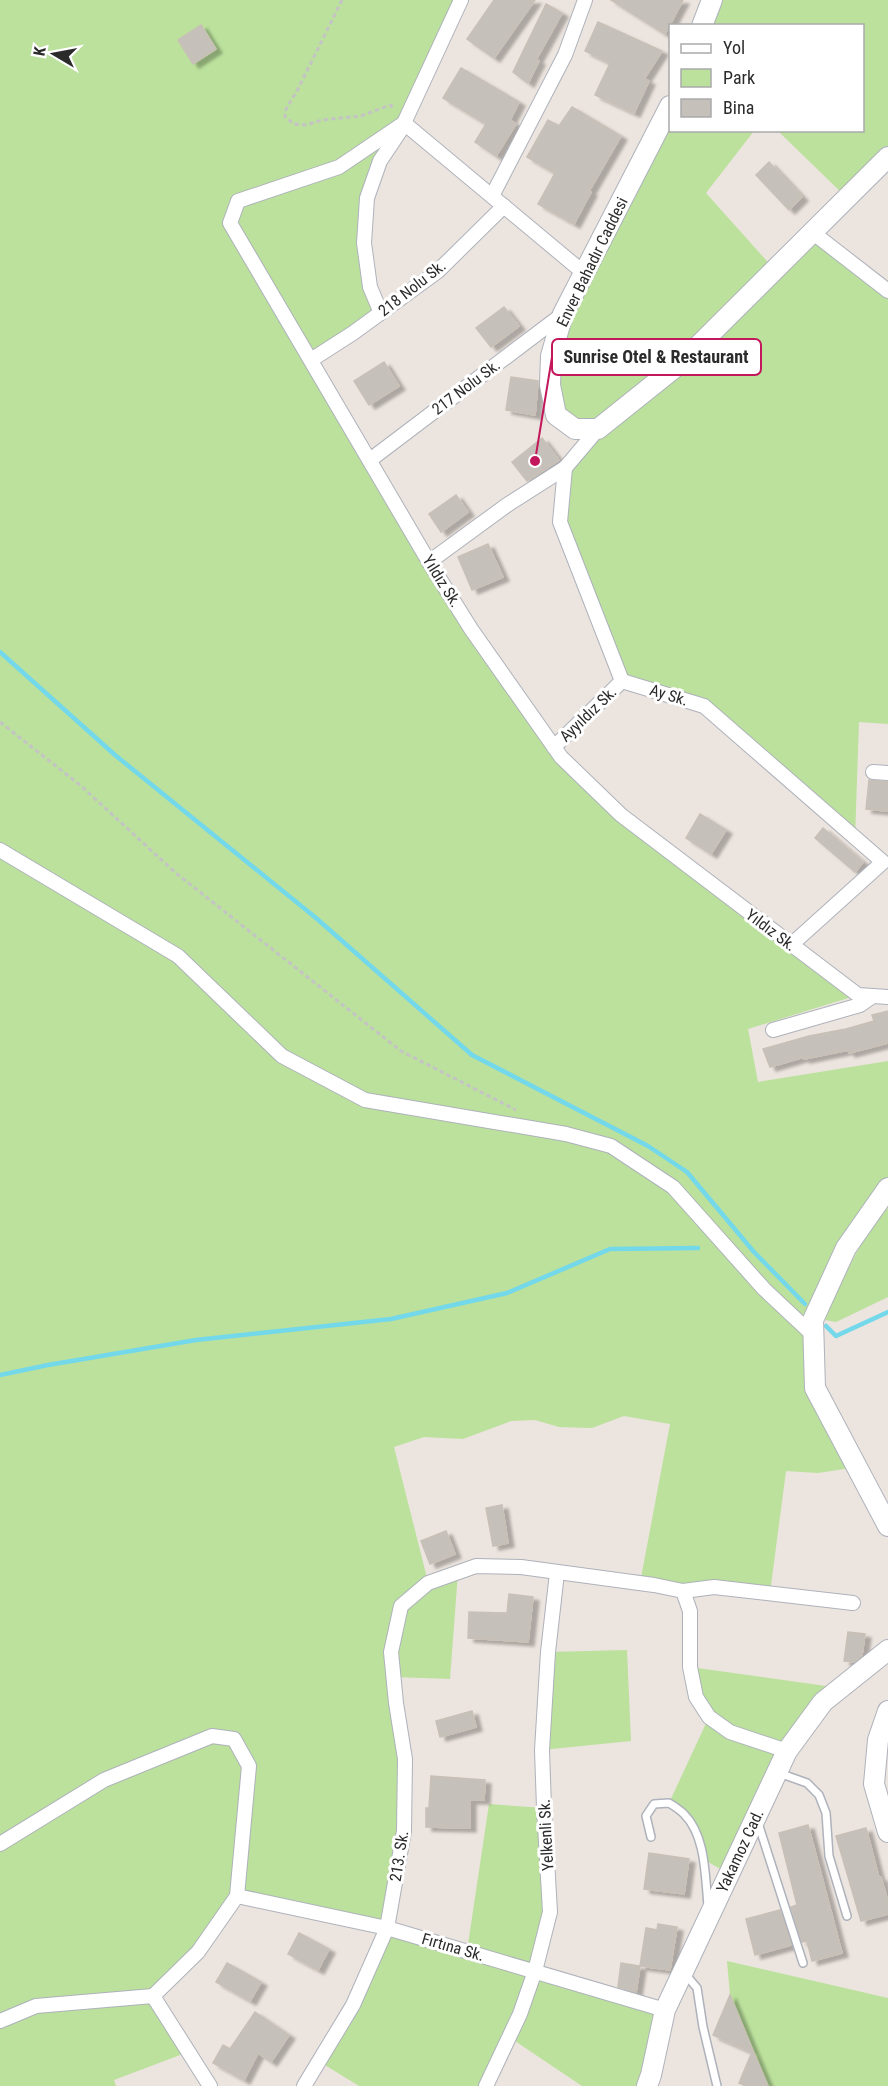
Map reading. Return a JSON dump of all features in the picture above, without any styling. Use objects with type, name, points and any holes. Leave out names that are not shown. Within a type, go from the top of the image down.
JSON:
[{"type":"main road","points":[[703,24],[712,0]]},
{"type":"main road","name":"Enver Bahadır Caddesi","points":[[598,429],[575,429],[556,415],[550,385],[551,356],[563,314],[669,108]]},
{"type":"main road","points":[[598,429],[683,360],[888,157]]},
{"type":"main road","points":[[888,1188],[846,1248],[813,1330],[815,1388],[888,1526]]},
{"type":"main road","name":"Yakamoz Cad.","points":[[647,2086],[665,2010],[787,1750],[823,1701],[888,1650]]},
{"type":"main road","points":[[888,1712],[878,1740],[874,1784],[888,1832]]},
{"type":"street","points":[[381,313],[370,287],[364,243],[367,198],[381,161],[404,123],[460,0]]},
{"type":"street","points":[[492,196],[565,55],[585,0]]},
{"type":"street","points":[[404,123],[584,273]]},
{"type":"street","name":"Yıldız Sk.","points":[[404,123],[339,167],[238,201],[230,223],[429,562],[471,629],[561,758],[621,815],[858,995],[888,997]]},
{"type":"street","name":"218 Nolu Sk.","points":[[311,360],[438,271],[504,206]]},
{"type":"street","points":[[812,232],[888,291]]},
{"type":"street","name":"217 Nolu Sk.","points":[[370,460],[563,314]]},
{"type":"street","points":[[429,562],[507,505],[565,468],[598,429]]},
{"type":"street","points":[[565,468],[560,522],[621,681]]},
{"type":"street","name":"Ayyıldız Sk.","points":[[554,747],[621,681]]},
{"type":"street","name":"Ay Sk.","points":[[621,681],[704,706],[883,862],[791,945]]},
{"type":"street","points":[[873,772],[888,773]]},
{"type":"street","points":[[0,850],[178,956],[282,1056],[365,1100],[566,1134],[611,1146],[673,1187],[764,1289],[813,1330]]},
{"type":"street","points":[[773,1030],[860,1005],[873,996]]},
{"type":"street","name":"213. Sk.","points":[[304,2086],[353,2005],[387,1928],[404,1831],[405,1759],[391,1652],[401,1606],[428,1583],[476,1566],[521,1567],[556,1573]]},
{"type":"street","points":[[556,1573],[654,1585],[682,1591],[714,1587],[853,1603]]},
{"type":"street","name":"Yelkenli Sk.","points":[[486,2086],[520,2014],[535,1971],[550,1912],[542,1750],[556,1573]]},
{"type":"street","points":[[682,1591],[690,1611],[690,1667],[696,1697],[709,1717],[730,1732],[787,1750]]},
{"type":"street","points":[[0,1844],[104,1780],[212,1736],[234,1739],[249,1766],[237,1896],[198,1952],[153,1996],[36,2006],[0,2021]]},
{"type":"street","name":"Fırtına Sk.","points":[[237,1896],[387,1928],[665,2010]]},
{"type":"street","points":[[153,1996],[210,2086]]},
{"type":"lane","points":[[777,1772],[807,1783],[819,1795],[826,1813],[829,1856],[847,1917]]},
{"type":"lane","points":[[651,1836],[646,1816],[654,1804],[669,1803],[685,1815],[695,1831],[703,1859],[709,1916]]},
{"type":"lane","points":[[756,1817],[803,1963]]},
{"type":"lane","points":[[683,1971],[697,1988],[703,2027],[717,2086]]},
{"type":"path","points":[[342,0],[286,109],[285,117],[294,124],[306,125],[322,120],[361,116],[390,105],[400,112],[404,123]]},
{"type":"path","points":[[0,722],[80,785],[177,874],[401,1051],[517,1110]]},
{"type":"green space","points":[[0,0],[461,0],[380,161],[364,243],[381,313],[312,361],[429,562],[561,757],[621,815],[858,995],[748,1029],[758,1082],[888,1061],[888,1188],[813,1320],[815,1388],[857,1467],[818,1473],[786,1471],[770,1593],[640,1583],[670,1424],[624,1416],[592,1428],[559,1427],[535,1420],[511,1421],[463,1439],[424,1437],[394,1447],[428,1582],[458,1573],[450,1679],[394,1677],[404,1831],[387,1927],[467,1951],[489,1804],[544,1808],[550,1912],[535,1970],[665,2010],[647,2086],[582,2086],[509,2037],[486,2086],[359,2086],[320,2062],[386,1928],[238,1896],[153,1996],[188,2052],[114,2080],[116,2086],[0,2086]]},
{"type":"green space","points":[[712,0],[888,0],[888,157],[847,198],[779,132],[864,132],[864,24],[703,24]]},
{"type":"green space","points":[[669,108],[669,132],[753,132],[706,193],[774,269],[812,232],[888,291],[888,724],[859,722],[855,838],[704,706],[622,681],[560,522],[565,468],[598,429],[556,415],[551,356]]},
{"type":"green space","points":[[888,1208],[888,1297],[836,1322],[825,1320],[860,1246]]},
{"type":"green space","points":[[627,1650],[631,1741],[542,1750],[548,1652]]},
{"type":"green space","points":[[690,1667],[840,1688],[823,1702],[729,1874],[703,1859],[695,1831],[669,1803],[709,1717]]},
{"type":"green space","points":[[727,1961],[888,1998],[888,2086],[768,2086],[730,1995]]},
{"type":"building","points":[[494,0],[535,0],[494,58],[467,39]]},
{"type":"building","points":[[611,0],[683,0],[665,34]]},
{"type":"building","points":[[546,4],[562,13],[536,60],[539,61],[528,83],[513,72]]},
{"type":"building","points":[[598,22],[662,51],[644,79],[649,81],[634,113],[595,95],[610,63],[585,51]]},
{"type":"building","points":[[201,25],[216,49],[193,64],[178,40]]},
{"type":"building","points":[[461,68],[519,102],[510,120],[516,124],[496,156],[475,142],[486,124],[443,98]]},
{"type":"building","points":[[572,107],[621,136],[589,191],[591,192],[574,224],[538,204],[555,173],[527,157],[548,120],[559,126]]},
{"type":"building","points":[[769,162],[802,197],[789,210],[756,175]]},
{"type":"building","points":[[504,307],[519,326],[491,347],[476,328]]},
{"type":"building","points":[[384,362],[399,386],[369,405],[354,381]]},
{"type":"building","points":[[511,377],[538,381],[535,415],[506,410]]},
{"type":"building","points":[[542,438],[559,460],[527,481],[512,462]]},
{"type":"building","points":[[456,495],[468,512],[441,532],[429,514]]},
{"type":"building","points":[[488,544],[503,577],[472,590],[458,557]]},
{"type":"building","points":[[869,780],[888,782],[888,811],[866,809]]},
{"type":"building","points":[[700,814],[726,830],[711,854],[686,838]]},
{"type":"building","points":[[823,828],[863,862],[855,872],[815,838]]},
{"type":"building","points":[[888,1011],[888,1043],[849,1053],[848,1050],[804,1059],[804,1057],[770,1067],[763,1049],[874,1021],[872,1015]]},
{"type":"building","points":[[502,1505],[508,1543],[493,1546],[486,1508]]},
{"type":"building","points":[[446,1531],[455,1554],[430,1564],[421,1541]]},
{"type":"building","points":[[509,1594],[533,1597],[528,1642],[468,1638],[469,1612],[507,1613]]},
{"type":"building","points":[[848,1632],[865,1634],[862,1655],[854,1662],[844,1661]]},
{"type":"building","points":[[472,1711],[476,1727],[440,1737],[436,1721]]},
{"type":"building","points":[[431,1776],[485,1780],[484,1800],[470,1800],[470,1828],[426,1827],[426,1808],[429,1808]]},
{"type":"building","points":[[808,1825],[842,1953],[812,1961],[807,1941],[802,1942],[791,1907],[797,1905],[779,1833]]},
{"type":"building","points":[[866,1828],[888,1902],[888,1914],[861,1921],[836,1836]]},
{"type":"building","points":[[649,1853],[689,1859],[684,1894],[644,1889]]},
{"type":"building","points":[[780,1910],[791,1945],[755,1955],[746,1919]]},
{"type":"building","points":[[658,1924],[677,1927],[670,1970],[640,1966],[646,1928],[657,1930]]},
{"type":"building","points":[[299,1933],[329,1949],[318,1970],[288,1954]]},
{"type":"building","points":[[227,1963],[261,1982],[250,2001],[216,1982]]},
{"type":"building","points":[[621,1963],[640,1966],[636,1992],[618,1987]]},
{"type":"building","points":[[730,1995],[768,2086],[746,2086],[739,2083],[752,2052],[713,2035]]},
{"type":"building","points":[[255,2012],[289,2035],[271,2062],[258,2053],[244,2080],[213,2063],[223,2045],[230,2049]]},
{"type":"waterway","points":[[0,652],[115,755],[316,918],[472,1055],[648,1146],[687,1172],[754,1252],[805,1304]]},
{"type":"waterway","points":[[0,1375],[196,1340],[391,1319],[507,1293],[610,1249],[698,1248]]},
{"type":"waterway","points":[[826,1326],[836,1336],[888,1312]]},
{"type":"place","name":"Sunrise Otel & Restaurant","points":[[535,461]]}]
